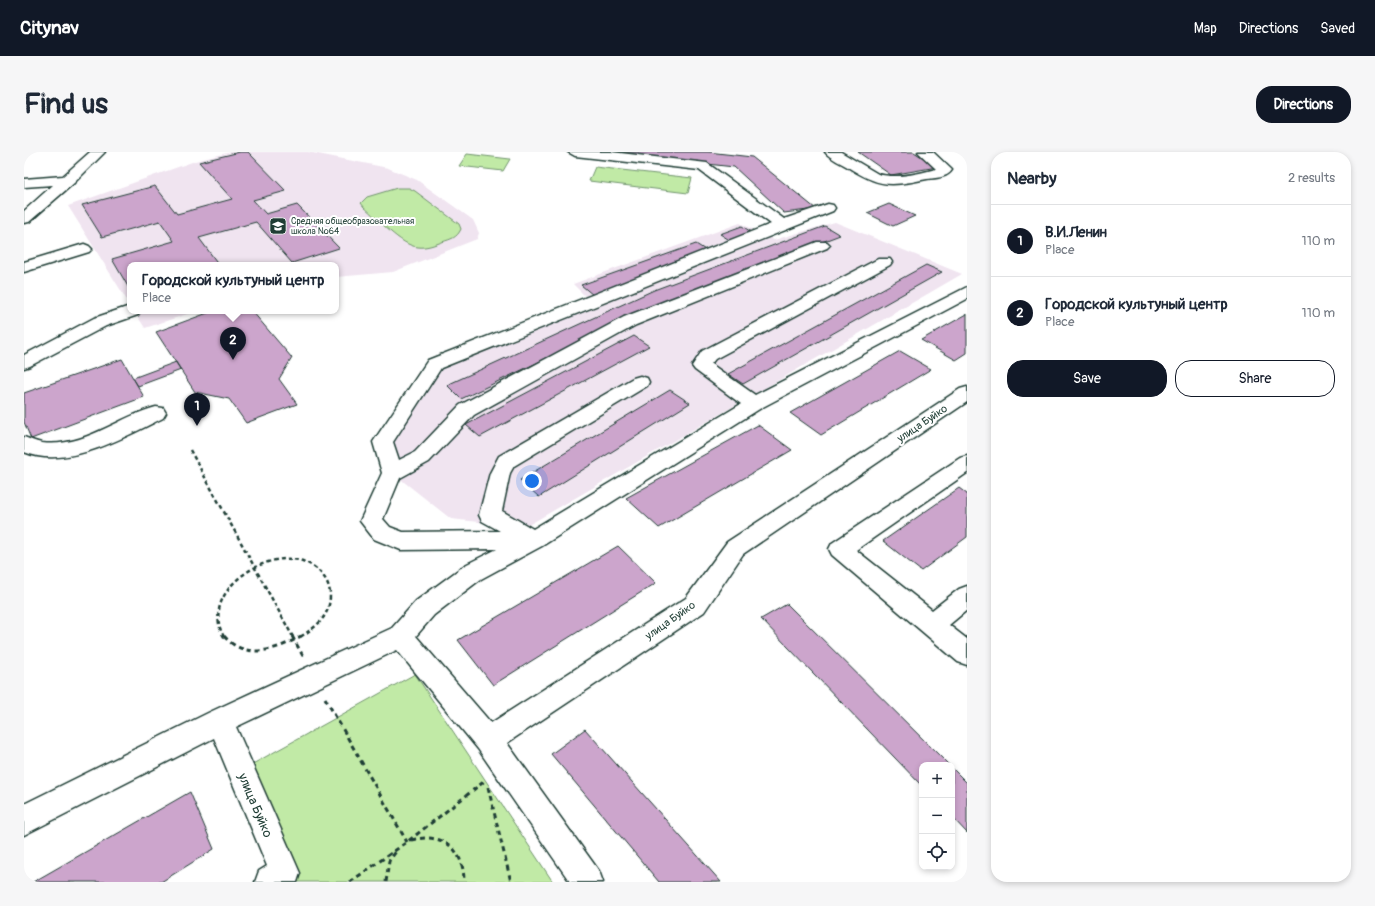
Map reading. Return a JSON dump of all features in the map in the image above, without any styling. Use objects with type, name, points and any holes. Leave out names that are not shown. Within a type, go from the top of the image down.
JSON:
[{"type":"street","points":[[24,219],[69,180],[98,152]]},
{"type":"street","points":[[575,152],[702,166],[711,171],[782,224]]},
{"type":"street","points":[[832,152],[873,177],[897,181],[939,173],[945,170],[925,152]]},
{"type":"street","points":[[24,184],[69,180]]},
{"type":"street","points":[[392,473],[383,442],[434,364],[782,224],[828,208]]},
{"type":"street","points":[[534,540],[401,540],[382,533],[371,521],[392,473],[422,457],[467,410],[630,321],[822,245]]},
{"type":"street","points":[[24,267],[84,249]]},
{"type":"street","points":[[754,404],[701,366],[708,355],[884,262]]},
{"type":"street","points":[[24,820],[220,721],[401,636],[425,608],[473,572],[534,540],[754,404],[967,292]]},
{"type":"street","points":[[24,362],[100,322],[127,313]]},
{"type":"street","points":[[534,540],[498,522],[490,515],[500,473],[506,461],[640,382]]},
{"type":"street","name":"улица Буйко","points":[[488,740],[695,605],[735,548],[967,393]]},
{"type":"street","points":[[24,444],[32,449],[57,450],[87,445],[156,413]]},
{"type":"street","points":[[967,463],[840,549],[967,654]]},
{"type":"street","points":[[931,625],[967,596]]},
{"type":"street","points":[[401,636],[488,740],[588,882]]},
{"type":"street","name":"улица Буйко","points":[[220,721],[281,879]]},
{"type":"path","points":[[190,450],[336,718],[407,842]]},
{"type":"path","points":[[292,559],[306,562],[320,571],[327,579],[331,591],[329,606],[324,617],[314,628],[274,650],[256,651],[240,648],[224,637],[218,627],[218,604],[227,588],[239,577],[255,569],[275,560],[292,559]]},
{"type":"path","points":[[488,740],[486,780],[511,882]]},
{"type":"path","points":[[386,882],[389,861],[397,850],[486,780]]},
{"type":"path","points":[[350,882],[407,842],[420,837],[433,837],[445,841],[455,849],[462,860],[465,874],[464,882]]},
{"type":"shaded area","name":"Средняя общеобразовательная школа №64","points":[[231,152],[308,152],[388,168],[417,180],[473,220],[479,233],[477,239],[393,272],[339,277],[339,262],[127,262],[127,300],[68,206],[195,161]]},
{"type":"shaded area","points":[[835,222],[962,274],[525,527],[451,519],[380,463],[432,363],[591,302],[573,284],[740,223],[774,240]]},
{"type":"shaded area","points":[[136,314],[187,314],[145,328]]},
{"type":"green space","points":[[467,154],[510,159],[503,171],[459,166]]},
{"type":"green space","points":[[595,167],[692,178],[688,193],[589,181]]},
{"type":"green space","points":[[397,188],[409,188],[415,191],[459,224],[461,229],[456,236],[451,239],[424,247],[411,245],[397,237],[361,203],[367,197]]},
{"type":"green space","points":[[415,674],[553,882],[294,882],[240,771]]},
{"type":"building","points":[[240,152],[248,152],[286,191],[253,200],[266,214],[297,205],[339,248],[291,262],[256,222],[199,238],[217,262],[127,262],[127,285],[112,259],[174,241],[160,221],[102,237],[82,205],[155,186],[177,214],[232,199],[199,162]]},
{"type":"building","points":[[601,152],[708,152],[752,157],[816,209],[784,213],[734,167]]},
{"type":"building","points":[[858,152],[914,152],[937,167],[891,175]]},
{"type":"building","points":[[889,204],[915,216],[893,226],[867,213]]},
{"type":"building","points":[[742,226],[753,233],[731,241],[720,234]]},
{"type":"building","points":[[825,226],[840,235],[669,300],[461,399],[447,385],[654,290]]},
{"type":"building","points":[[696,244],[710,253],[593,295],[581,285]]},
{"type":"building","points":[[926,265],[942,272],[743,384],[728,374]]},
{"type":"building","points":[[205,314],[255,314],[292,358],[279,379],[297,404],[246,423],[229,399],[195,392],[156,332]]},
{"type":"building","points":[[967,314],[967,353],[956,360],[921,340]]},
{"type":"building","points":[[634,336],[649,346],[480,437],[466,425]]},
{"type":"building","points":[[900,351],[931,369],[821,435],[790,413]]},
{"type":"building","points":[[122,359],[144,397],[31,439],[24,422],[24,393]]},
{"type":"building","points":[[176,362],[181,370],[138,386],[133,378]]},
{"type":"building","points":[[670,390],[690,403],[539,497],[520,480]]},
{"type":"building","points":[[758,425],[792,450],[659,528],[626,498]]},
{"type":"building","points":[[959,488],[967,494],[967,537],[921,571],[883,541]]},
{"type":"building","points":[[618,546],[656,583],[493,685],[458,640]]},
{"type":"building","points":[[787,604],[946,762],[919,762],[919,783],[761,619]]},
{"type":"building","points":[[585,729],[721,882],[659,882],[551,754]]},
{"type":"building","points":[[955,771],[967,783],[967,833],[955,820]]},
{"type":"building","points":[[190,792],[214,849],[161,882],[33,882]]},
{"type":"place","name":"Средняя общеобразовательная школа №64","points":[[278,226]]},
{"type":"place","name":"Городской культуный центр","points":[[233,360]]},
{"type":"place","name":"В.И.Ленин","points":[[197,426]]}]
